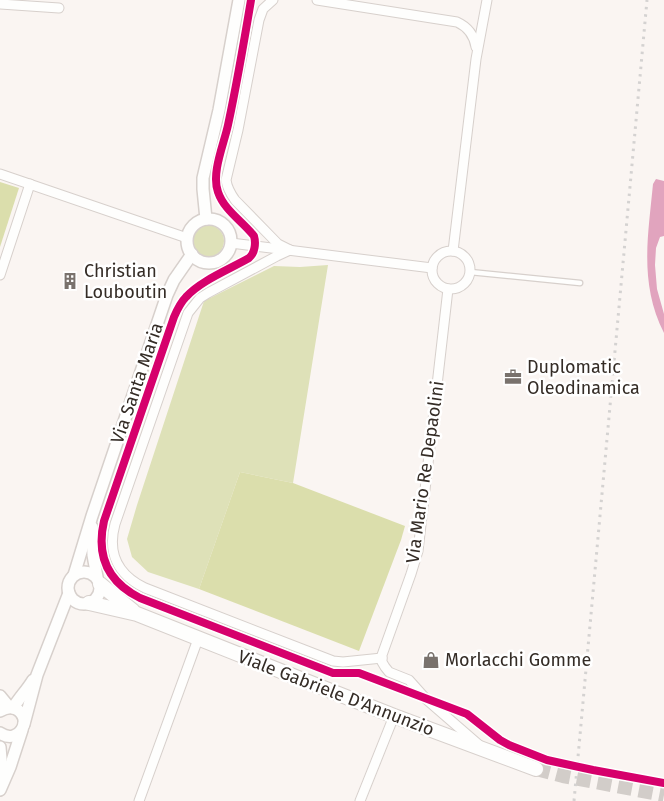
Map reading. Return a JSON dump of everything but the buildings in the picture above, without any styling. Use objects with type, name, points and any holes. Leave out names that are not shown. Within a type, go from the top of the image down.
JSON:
[{"type":"main road","name":"Viale Gabriele D'Annunzio","points":[[99,581],[137,614]]},
{"type":"main road","name":"Viale Gabriele D'Annunzio","points":[[84,603],[137,614],[394,716],[536,769]]},
{"type":"street","points":[[206,219],[203,178],[219,110],[238,0]]},
{"type":"street","points":[[273,0],[263,9],[259,20],[238,130],[226,180],[230,194],[235,200],[278,244],[290,250]]},
{"type":"street","points":[[317,0],[457,22],[467,28],[474,37],[476,59]]},
{"type":"street","points":[[453,251],[476,59],[487,0]]},
{"type":"street","points":[[0,4],[59,8]]},
{"type":"street","points":[[0,174],[187,238]]},
{"type":"street","points":[[0,275],[2,261],[30,184]]},
{"type":"street","points":[[206,219],[217,220],[226,227],[231,243],[230,249],[223,258],[212,262],[201,261],[192,254],[187,238],[195,223],[206,219]]},
{"type":"street","points":[[231,243],[432,268]]},
{"type":"street","points":[[290,250],[208,293],[200,298],[188,313],[112,533],[113,553],[122,571],[128,578],[154,592],[333,661],[344,662],[382,658],[389,672],[409,680],[426,700],[486,750]]},
{"type":"street","points":[[453,251],[465,258],[470,272],[467,280],[462,285],[456,289],[448,289],[441,287],[436,282],[432,276],[432,268],[434,261],[439,255],[453,251]]},
{"type":"street","name":"Via Santa Maria","points":[[0,790],[10,767],[23,727],[37,675],[69,593],[68,586],[74,575],[92,516],[167,295],[174,280],[192,254]]},
{"type":"street","name":"Via Mario Re Depaolini","points":[[382,658],[383,649],[418,551],[448,289]]},
{"type":"street","name":"Via Santa Maria","points":[[55,627],[68,614],[84,603],[94,601],[100,590],[92,556],[92,516]]},
{"type":"street","points":[[74,575],[86,571],[92,573],[99,581]]},
{"type":"street","points":[[69,593],[75,601],[84,603]]},
{"type":"street","points":[[139,801],[198,639]]},
{"type":"street","name":"Via Santa Maria","points":[[8,709],[37,675]]},
{"type":"street","points":[[0,696],[8,709],[18,710],[24,719],[23,727],[18,734],[8,737],[0,733]]},
{"type":"street","points":[[360,801],[394,716]]},
{"type":"street","points":[[0,747],[2,758],[0,772]]},
{"type":"lane","points":[[470,272],[580,283]]},
{"type":"green space","points":[[0,182],[19,188],[0,247]]},
{"type":"green space","points":[[208,225],[214,226],[219,230],[223,235],[223,247],[219,252],[214,256],[208,257],[202,256],[197,252],[193,247],[192,241],[193,235],[197,230],[202,226]]},
{"type":"green space","points":[[328,265],[293,483],[240,472],[199,589],[148,572],[132,557],[127,539],[204,301],[274,266]]},
{"type":"green space","points":[[240,472],[293,483],[405,526],[359,651],[199,589]]},
{"type":"shaded area","points":[[656,179],[664,181],[664,236],[660,237],[656,248],[655,265],[657,289],[664,314],[664,333],[651,296],[647,260],[653,184]]},
{"type":"tunnel","points":[[536,769],[664,795]]},
{"type":"railway","points":[[574,801],[647,0]]},
{"type":"cycle path","points":[[251,0],[228,125],[217,167],[216,184],[224,204],[254,236],[255,248],[249,258],[192,291],[176,312],[104,521],[102,546],[103,557],[107,567],[120,584],[140,598],[333,673],[359,673],[467,714],[500,740],[547,760],[664,783]]},
{"type":"place","name":"Christian Louboutin","points":[[70,281]]},
{"type":"place","name":"Duplomatic Oleodinamica","points":[[513,377]]},
{"type":"place","name":"Morlacchi Gomme","points":[[431,660]]}]
